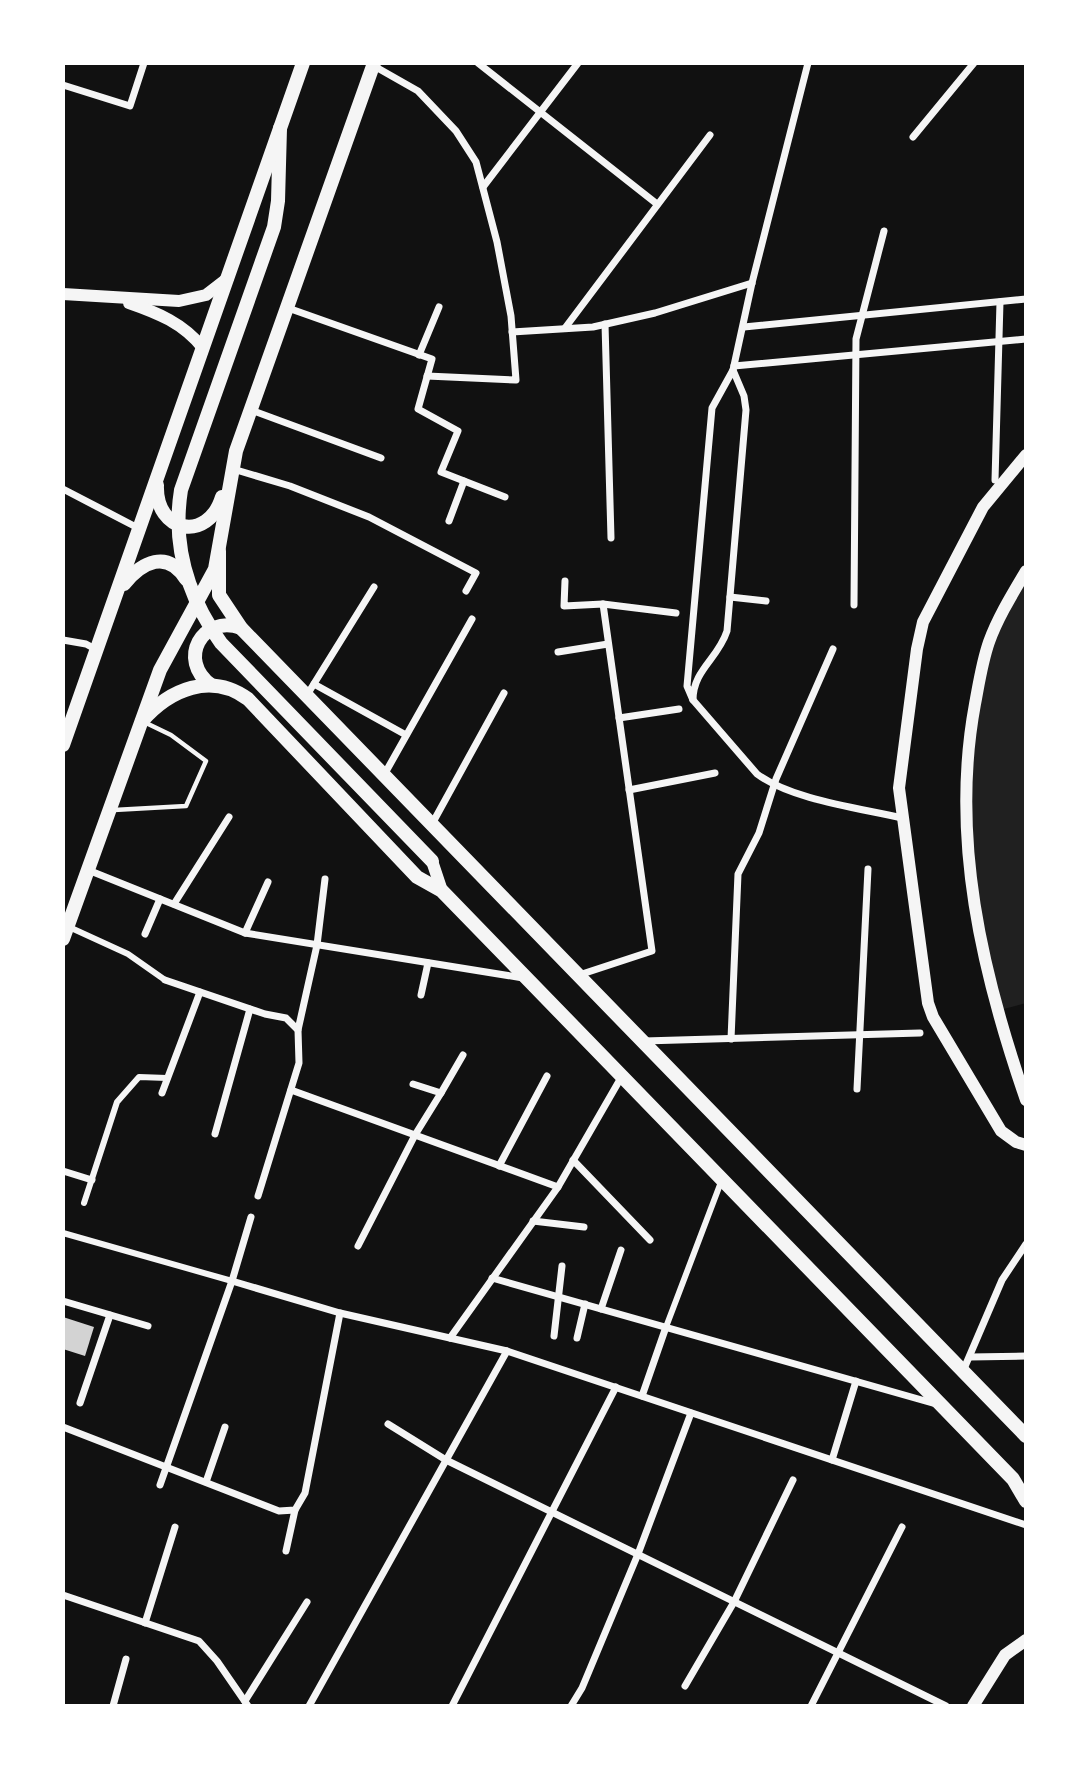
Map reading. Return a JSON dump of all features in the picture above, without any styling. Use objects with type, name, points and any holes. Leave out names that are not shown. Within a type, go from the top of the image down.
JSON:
[{"type":"highway","points":[[63,745],[303,63]]},
{"type":"highway","points":[[157,480],[157,499],[163,513],[175,523],[190,527],[198,525],[217,511],[373,64]]},
{"type":"highway","points":[[280,128],[278,201],[274,227],[181,490],[177,531],[185,572],[198,607],[229,652],[432,861]]},
{"type":"highway","points":[[163,662],[215,569],[236,451]]},
{"type":"highway","points":[[219,551],[219,595],[241,628],[310,690],[384,775],[1026,1436]]},
{"type":"highway","points":[[65,933],[163,662],[188,604],[190,591],[186,578],[171,565],[152,562],[134,571],[117,592]]},
{"type":"highway","points":[[211,685],[202,677],[196,663],[196,648],[200,640],[204,634],[218,626],[234,625],[241,628]]},
{"type":"highway","points":[[142,721],[158,704],[196,686],[211,685],[231,689],[248,699],[417,877],[442,891],[1026,1494]]},
{"type":"highway","points":[[1013,1479],[1026,1501]]},
{"type":"main road","points":[[63,294],[179,301],[206,295],[228,278]]},
{"type":"main road","points":[[118,299],[163,314],[192,334],[203,348]]},
{"type":"main road","points":[[1026,455],[983,507],[923,622],[900,776],[902,818],[928,1003],[933,1017],[985,1108],[1007,1137],[1026,1145]]},
{"type":"main road","points":[[1026,571],[999,620],[982,667],[968,746],[965,824],[982,948],[991,992],[1026,1100]]},
{"type":"main road","points":[[432,861],[442,891]]},
{"type":"main road","points":[[973,1706],[1006,1655],[1026,1640]]},
{"type":"street","points":[[63,85],[130,106],[144,63]]},
{"type":"street","points":[[478,63],[657,204]]},
{"type":"street","points":[[483,187],[578,63]]},
{"type":"street","points":[[808,63],[752,283],[734,368],[712,408],[688,691],[757,774],[791,792],[902,818]]},
{"type":"street","points":[[913,137],[974,63]]},
{"type":"street","points":[[373,64],[418,90],[456,131],[476,162],[498,242],[512,332],[516,380],[427,376]]},
{"type":"street","points":[[565,328],[710,135]]},
{"type":"street","points":[[853,605],[856,339],[884,230]]},
{"type":"street","points":[[512,332],[605,324],[656,313],[752,283]]},
{"type":"street","points":[[744,327],[1026,299]]},
{"type":"street","points":[[995,481],[1000,302]]},
{"type":"street","points":[[287,307],[432,359],[418,409],[458,431],[441,471],[505,497]]},
{"type":"street","points":[[419,355],[439,307]]},
{"type":"street","points":[[605,324],[611,538]]},
{"type":"street","points":[[734,368],[1026,339]]},
{"type":"street","points":[[693,700],[694,684],[725,638],[746,410],[734,368]]},
{"type":"street","points":[[251,410],[381,458]]},
{"type":"street","points":[[232,469],[290,486],[369,517],[476,573],[466,592]]},
{"type":"street","points":[[449,521],[464,481]]},
{"type":"street","points":[[63,489],[138,528]]},
{"type":"street","points":[[565,581],[564,606],[603,604],[676,613]]},
{"type":"street","points":[[374,587],[310,690],[407,735]]},
{"type":"street","points":[[730,597],[766,601]]},
{"type":"street","points":[[578,975],[652,951],[603,604]]},
{"type":"street","points":[[384,775],[472,619]]},
{"type":"street","points":[[63,640],[86,644],[97,650]]},
{"type":"street","points":[[558,652],[608,644]]},
{"type":"street","points":[[731,1039],[738,874],[759,833],[775,782],[834,649]]},
{"type":"street","points":[[432,824],[503,693]]},
{"type":"street","points":[[619,718],[679,709]]},
{"type":"street","points":[[629,790],[715,773]]},
{"type":"street","points":[[174,904],[229,817]]},
{"type":"street","points":[[857,1088],[868,869]]},
{"type":"street","points":[[88,870],[245,933],[527,979]]},
{"type":"street","points":[[258,1196],[299,1063],[298,1030],[317,945],[325,879]]},
{"type":"street","points":[[245,933],[268,882]]},
{"type":"street","points":[[145,934],[160,899]]},
{"type":"street","points":[[65,933],[128,954],[164,980],[285,1018],[298,1030]]},
{"type":"street","points":[[421,995],[428,963]]},
{"type":"street","points":[[162,1093],[200,992]]},
{"type":"street","points":[[215,1134],[250,1009]]},
{"type":"street","points":[[643,1041],[920,1034]]},
{"type":"street","points":[[358,1246],[415,1135],[463,1055]]},
{"type":"street","points":[[499,1166],[547,1076]]},
{"type":"street","points":[[450,1338],[558,1187],[622,1076]]},
{"type":"street","points":[[84,1203],[117,1102],[139,1077],[167,1077]]},
{"type":"street","points":[[413,1084],[441,1093]]},
{"type":"street","points":[[291,1090],[558,1187]]},
{"type":"street","points":[[573,1160],[650,1240]]},
{"type":"street","points":[[63,1171],[92,1180]]},
{"type":"street","points":[[642,1396],[722,1180]]},
{"type":"street","points":[[160,1485],[232,1281],[251,1217]]},
{"type":"street","points":[[533,1222],[583,1227]]},
{"type":"street","points":[[63,1233],[341,1313],[507,1351],[1026,1525]]},
{"type":"street","points":[[963,1371],[1002,1280],[1026,1244]]},
{"type":"street","points":[[601,1309],[621,1250]]},
{"type":"street","points":[[554,1336],[562,1266]]},
{"type":"street","points":[[492,1278],[941,1405]]},
{"type":"street","points":[[63,1301],[148,1326]]},
{"type":"street","points":[[577,1338],[585,1304]]},
{"type":"street","points":[[286,1551],[295,1510],[304,1493],[341,1313]]},
{"type":"street","points":[[80,1403],[110,1315]]},
{"type":"street","points":[[309,1706],[507,1351]]},
{"type":"street","points":[[970,1357],[1026,1356]]},
{"type":"street","points":[[832,1460],[856,1381]]},
{"type":"street","points":[[452,1706],[616,1387]]},
{"type":"street","points":[[571,1706],[582,1688],[638,1554],[691,1413]]},
{"type":"street","points":[[388,1424],[446,1460],[946,1706]]},
{"type":"street","points":[[63,1427],[279,1511],[295,1510]]},
{"type":"street","points":[[206,1482],[225,1427]]},
{"type":"street","points":[[685,1686],[734,1602],[793,1480]]},
{"type":"street","points":[[145,1623],[175,1527]]},
{"type":"street","points":[[811,1706],[902,1527]]},
{"type":"street","points":[[63,1595],[199,1641],[217,1661],[246,1704],[307,1602]]},
{"type":"street","points":[[113,1706],[126,1658]]},
{"type":"lane","points":[[110,810],[187,806],[206,761],[171,736],[142,721]]},
{"type":"shaded area","points":[[1026,571],[1026,1003],[996,1011],[965,824],[982,667]]},
{"type":"building","points":[[63,1317],[94,1327],[85,1356],[63,1349]]}]
